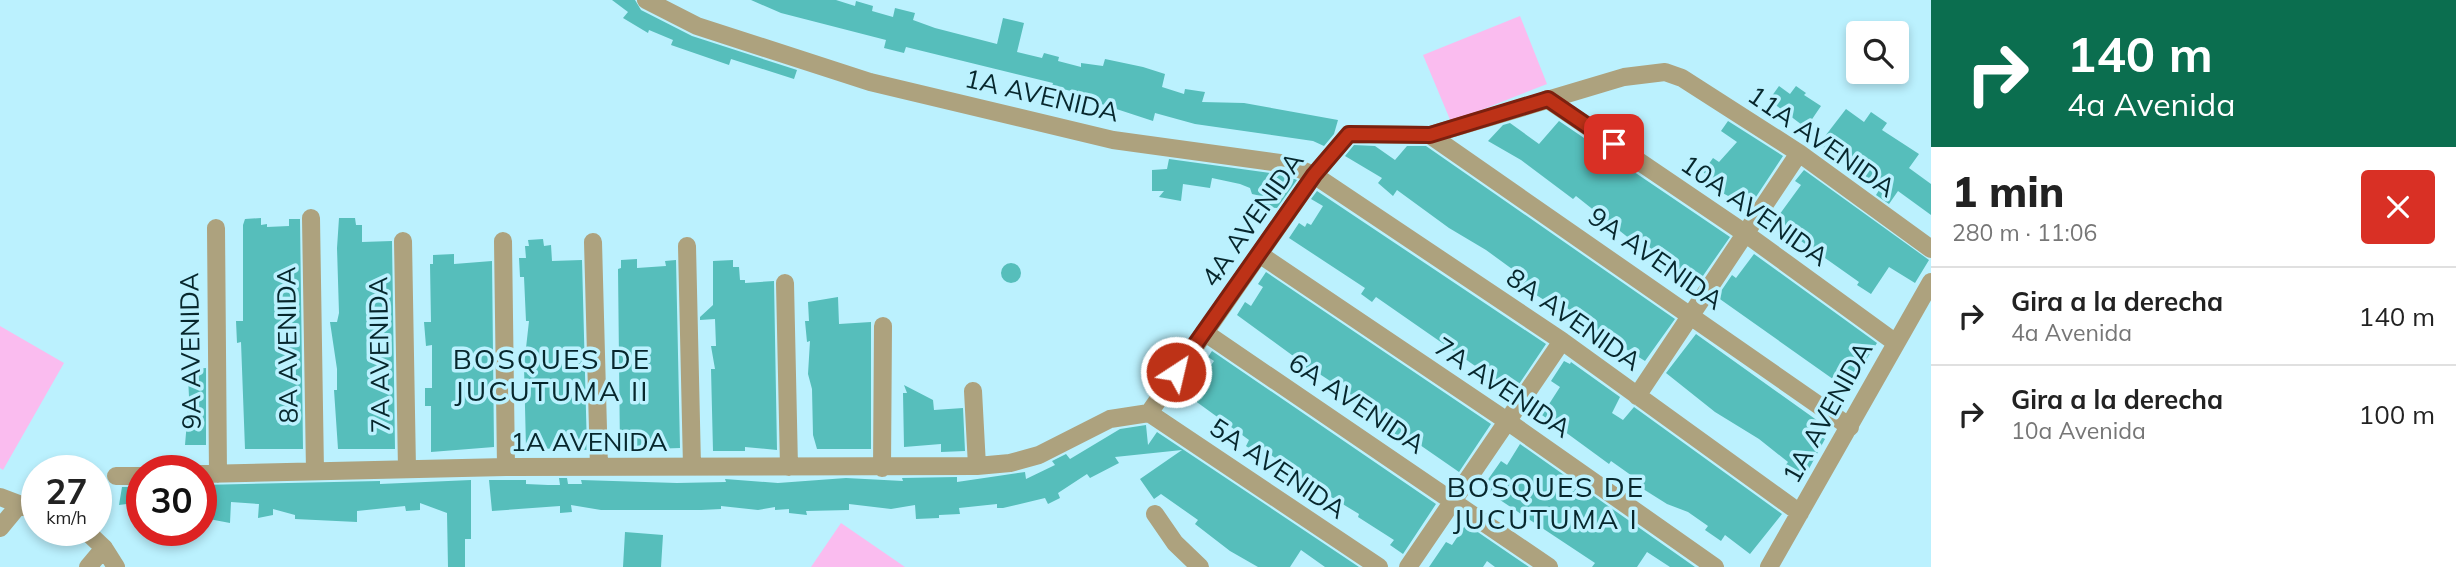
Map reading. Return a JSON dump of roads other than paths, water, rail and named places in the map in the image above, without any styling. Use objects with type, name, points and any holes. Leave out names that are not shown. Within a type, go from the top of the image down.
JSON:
[{"type":"street","name":"1A AVENIDA","points":[[646,0],[697,26],[870,82],[1113,140],[1287,164],[1314,175]]},
{"type":"street","name":"4A AVENIDA","points":[[1149,413],[1314,175],[1349,134],[1430,135],[1648,72],[1665,72],[1682,78]]},
{"type":"street","name":"11A AVENIDA","points":[[1682,78],[1799,153],[1931,249]]},
{"type":"street","name":"10A AVENIDA","points":[[1548,99],[1746,233],[1896,343]]},
{"type":"street","name":"9A AVENIDA","points":[[1430,135],[1850,427]]},
{"type":"street","points":[[1637,396],[1693,316],[1799,153]]},
{"type":"street","name":"8A AVENIDA","points":[[1314,175],[1562,341],[1800,513]]},
{"type":"street","name":"8A AVENIDA","points":[[311,218],[315,471]]},
{"type":"street","name":"9A AVENIDA","points":[[209,455],[215,228]]},
{"type":"street","name":"7A AVENIDA","points":[[403,241],[407,469]]},
{"type":"street","points":[[503,241],[506,467]]},
{"type":"street","points":[[593,242],[598,467]]},
{"type":"street","points":[[687,246],[692,467]]},
{"type":"street","name":"7A AVENIDA","points":[[1259,254],[1507,421],[1715,567]]},
{"type":"street","name":"1A AVENIDA","points":[[1769,567],[1931,282]]},
{"type":"street","points":[[785,283],[789,467]]},
{"type":"street","points":[[882,468],[883,326]]},
{"type":"street","name":"6A AVENIDA","points":[[1204,332],[1454,499],[1549,567]]},
{"type":"street","points":[[1408,567],[1562,341]]},
{"type":"street","points":[[973,391],[977,466]]},
{"type":"street","name":"1A AVENIDA","points":[[217,474],[506,467],[977,466],[1010,463],[1039,455],[1110,419],[1149,413]]},
{"type":"street","name":"5A AVENIDA","points":[[1149,413],[1379,567]]},
{"type":"street","points":[[116,476],[126,476]]},
{"type":"street","points":[[0,497],[19,505],[0,528]]},
{"type":"street","points":[[1156,514],[1175,543],[1200,567]]},
{"type":"street","points":[[88,567],[104,548],[116,567]]},
{"type":"district","name":"BOSQUES DE JUCUTUMA II","points":[[552,374]]},
{"type":"district","name":"BOSQUES DE JUCUTUMA I","points":[[1546,502]]}]
